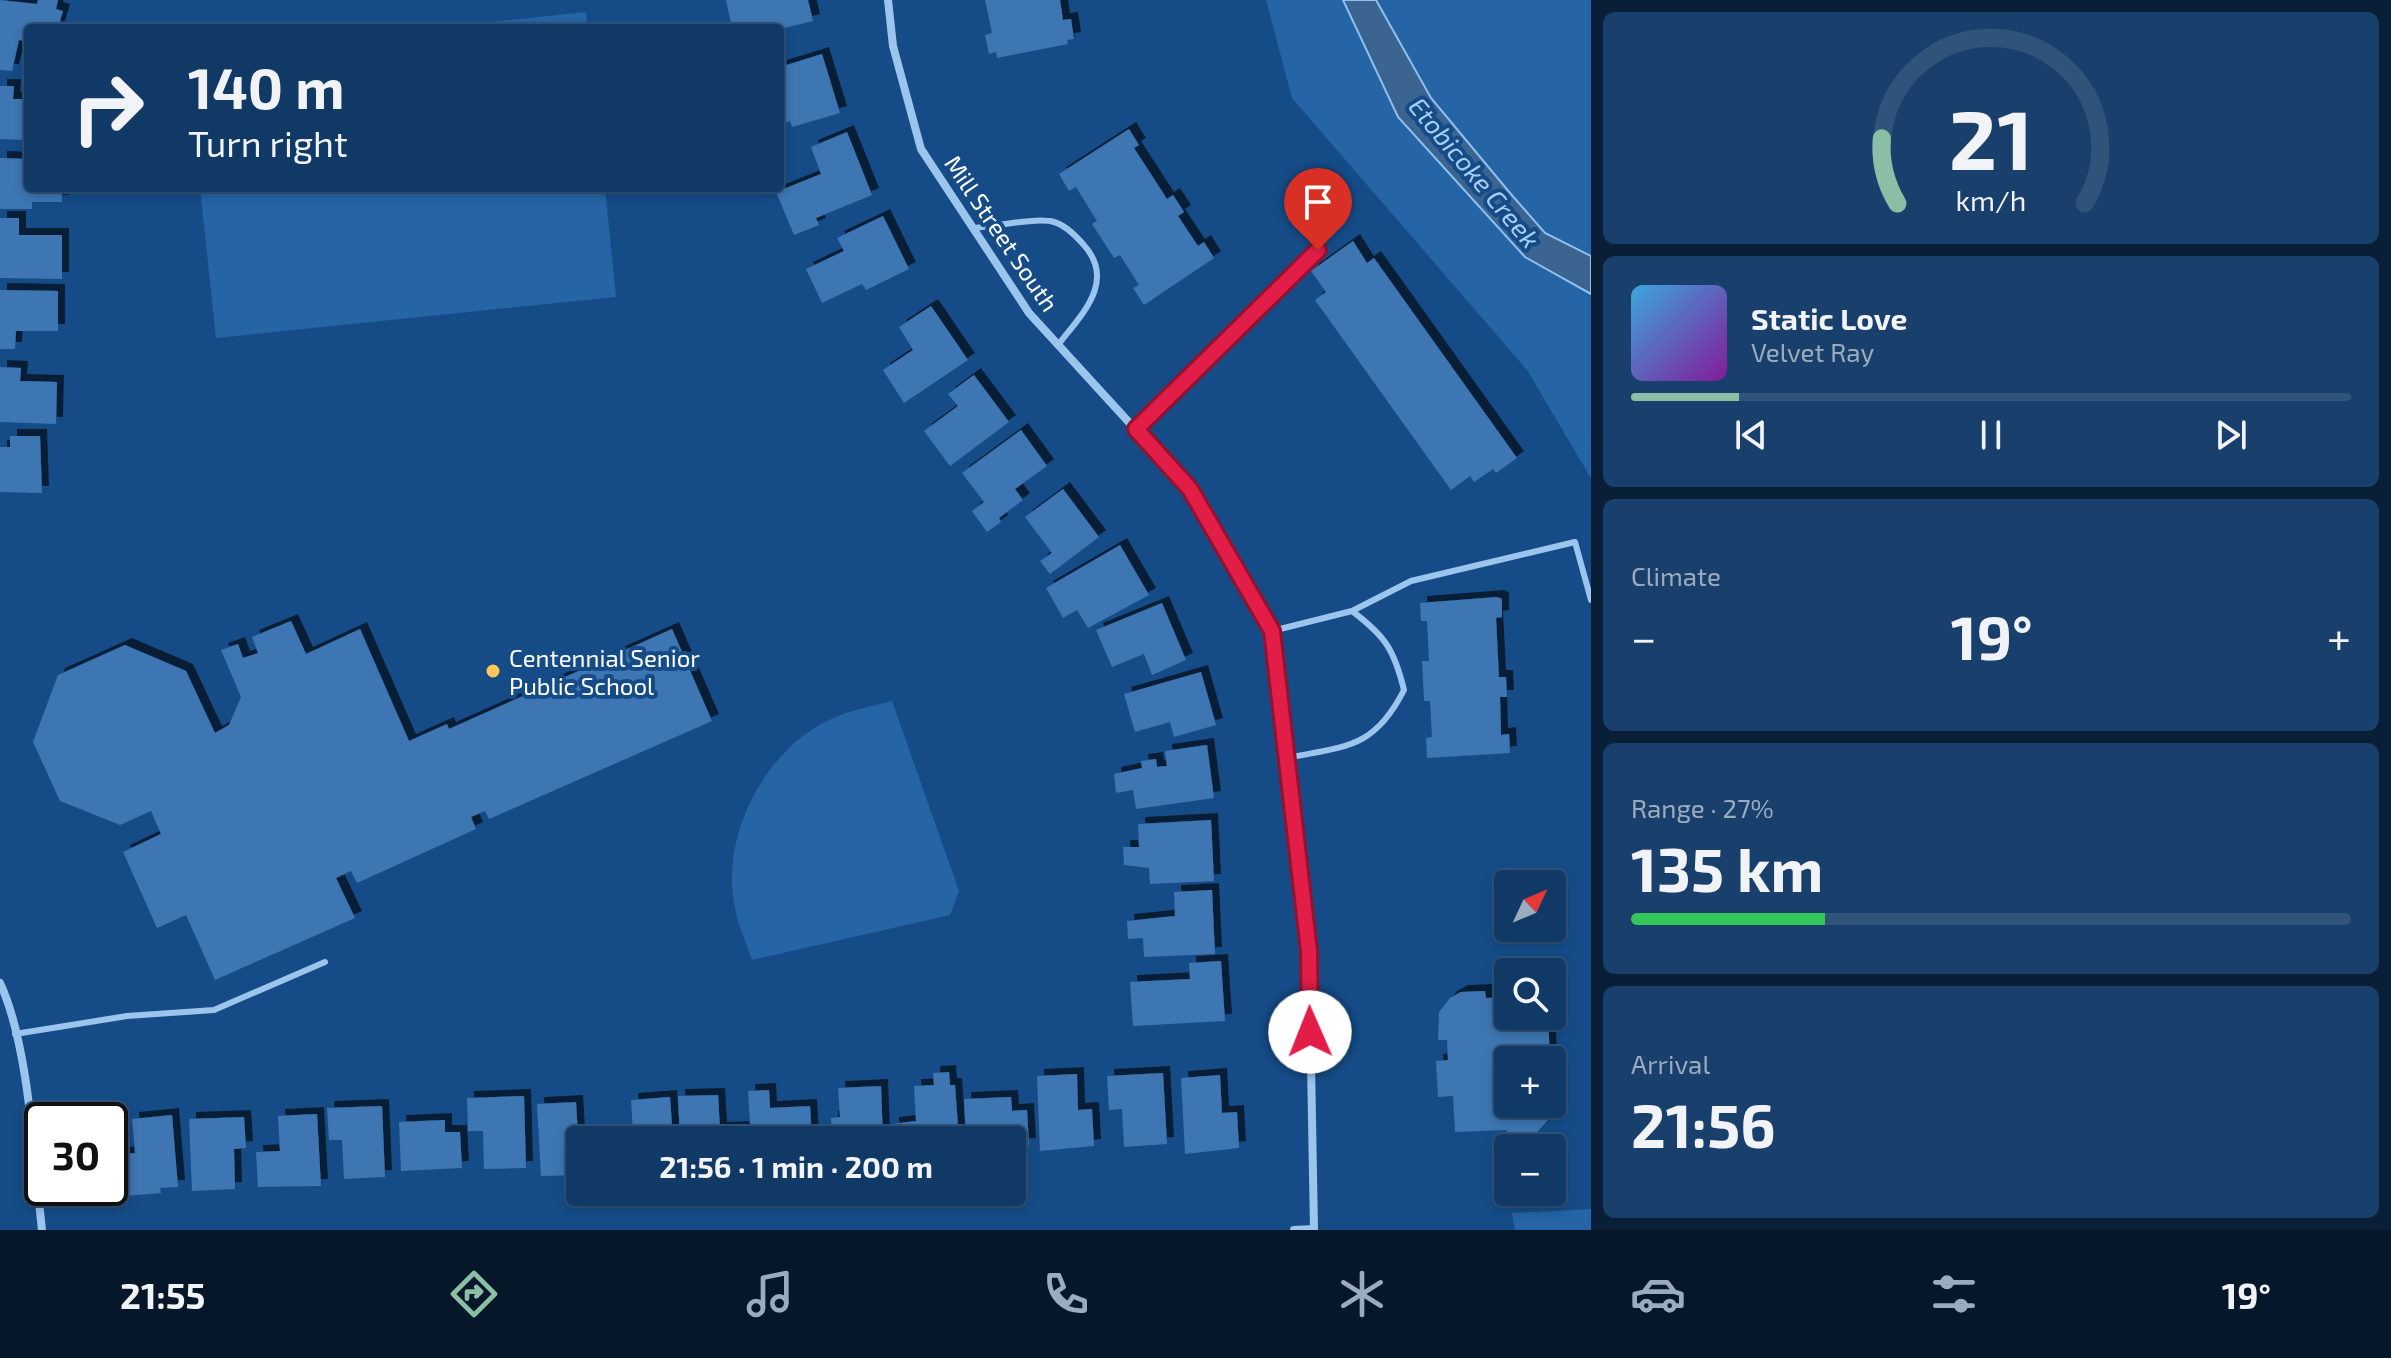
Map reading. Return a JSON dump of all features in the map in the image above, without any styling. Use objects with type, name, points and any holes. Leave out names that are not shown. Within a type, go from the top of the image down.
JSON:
[{"type":"street","name":"Mill Street South","points":[[888,0],[893,46],[921,149],[1029,313],[1190,489],[1272,631],[1309,951],[1314,1230]]},
{"type":"street","points":[[0,983],[9,1002],[27,1097],[42,1230]]},
{"type":"street","points":[[1294,1230],[1314,1230]]},
{"type":"lane","points":[[973,228],[1052,221],[1071,231],[1090,253],[1098,269],[1093,300],[1058,345]]},
{"type":"lane","points":[[1136,429],[1318,250]]},
{"type":"lane","points":[[1272,631],[1352,611],[1411,581],[1575,542],[1591,600]]},
{"type":"lane","points":[[1287,758],[1357,744],[1388,721],[1404,690],[1396,656],[1378,631],[1352,611]]},
{"type":"lane","points":[[15,1034],[127,1016],[214,1010],[325,962]]},
{"type":"shaded area","points":[[1266,0],[1591,0],[1591,478],[1527,370],[1292,98]]},
{"type":"shaded area","points":[[586,12],[587,24],[472,24]]},
{"type":"shaded area","points":[[200,192],[605,192],[616,297],[216,338]]},
{"type":"shaded area","points":[[892,701],[959,891],[950,915],[752,960],[736,914],[732,880],[734,851],[754,794],[770,769],[790,747],[813,729],[838,716]]},
{"type":"shaded area","points":[[1591,1209],[1591,1230],[1515,1230],[1512,1213]]},
{"type":"water","name":"Etobicoke Creek","points":[[1343,0],[1376,0],[1431,98],[1510,193],[1545,233],[1591,256],[1591,294],[1525,257],[1398,117]]},
{"type":"building","points":[[0,0],[37,4],[38,0],[58,0],[56,9],[63,11],[59,24],[24,24],[24,41],[19,40],[12,71],[0,70]]},
{"type":"building","points":[[726,0],[808,0],[813,21],[784,28],[784,24],[731,24]]},
{"type":"building","points":[[985,0],[1060,0],[1063,20],[1071,19],[1074,39],[1067,40],[1068,44],[997,58],[996,52],[989,54],[985,35],[992,33]]},
{"type":"building","points":[[822,54],[840,113],[792,127],[790,121],[784,123],[784,66]]},
{"type":"building","points":[[0,86],[14,86],[13,99],[24,99],[24,140],[0,139]]},
{"type":"building","points":[[1129,129],[1139,145],[1134,148],[1167,199],[1173,195],[1184,212],[1178,216],[1198,246],[1204,242],[1214,258],[1144,305],[1133,288],[1139,285],[1120,255],[1114,258],[1092,224],[1097,221],[1076,187],[1069,191],[1059,174]]},
{"type":"building","points":[[847,132],[872,195],[816,218],[819,225],[794,235],[776,192],[784,192],[784,189],[821,174],[811,147]]},
{"type":"building","points":[[0,158],[24,159],[24,192],[62,192],[62,202],[32,202],[32,209],[0,209]]},
{"type":"building","points":[[883,216],[909,269],[866,290],[862,284],[822,303],[806,269],[844,251],[837,238]]},
{"type":"building","points":[[0,218],[19,218],[19,235],[62,235],[62,279],[0,278]]},
{"type":"building","points":[[1353,241],[1367,263],[1374,258],[1517,458],[1496,473],[1493,469],[1474,482],[1470,476],[1451,490],[1315,300],[1326,292],[1311,271]]},
{"type":"building","points":[[0,290],[58,291],[58,331],[16,331],[15,349],[0,349]]},
{"type":"building","points":[[931,306],[968,360],[904,403],[883,370],[913,350],[899,327]]},
{"type":"building","points":[[0,367],[21,368],[20,381],[57,382],[56,424],[0,422]]},
{"type":"building","points":[[974,375],[1009,422],[950,466],[924,431],[958,406],[948,394]]},
{"type":"building","points":[[1021,430],[1047,466],[1015,489],[1023,500],[999,518],[1001,522],[987,532],[972,511],[984,502],[962,473]]},
{"type":"building","points":[[10,436],[40,436],[42,493],[0,492],[0,447],[10,447]]},
{"type":"building","points":[[1063,489],[1099,537],[1050,574],[1040,561],[1052,553],[1025,517]]},
{"type":"building","points":[[1120,545],[1149,595],[1088,628],[1077,610],[1063,618],[1046,588]]},
{"type":"building","points":[[1502,599],[1502,617],[1496,618],[1499,677],[1506,677],[1507,697],[1500,697],[1501,735],[1509,734],[1510,753],[1427,758],[1426,738],[1432,737],[1430,701],[1424,701],[1422,661],[1429,661],[1427,621],[1421,621],[1420,603]]},
{"type":"building","points":[[1162,603],[1186,660],[1152,675],[1144,654],[1112,667],[1096,630]]},
{"type":"building","points":[[291,621],[306,654],[360,629],[409,741],[447,724],[449,729],[672,629],[712,721],[489,819],[485,811],[471,817],[476,829],[357,883],[351,871],[336,878],[355,918],[215,980],[186,915],[157,928],[123,852],[161,834],[151,811],[120,825],[60,801],[33,742],[58,675],[125,645],[186,671],[215,733],[229,725],[241,697],[221,650],[238,644],[243,658],[258,653],[252,637]]},
{"type":"building","points":[[1201,672],[1216,725],[1174,737],[1170,722],[1135,732],[1124,694]]},
{"type":"building","points":[[1207,745],[1214,798],[1136,809],[1133,790],[1116,793],[1114,774],[1142,768],[1141,761],[1156,759],[1157,767],[1167,766],[1165,751]]},
{"type":"building","points":[[1211,820],[1214,881],[1150,884],[1149,868],[1124,865],[1123,847],[1139,847],[1138,824]]},
{"type":"building","points":[[1212,890],[1215,954],[1144,957],[1143,938],[1128,939],[1127,921],[1175,916],[1174,892]]},
{"type":"building","points":[[1221,961],[1225,1021],[1133,1026],[1130,982],[1190,979],[1189,963]]},
{"type":"building","points":[[1485,991],[1486,998],[1494,998],[1494,1030],[1549,1030],[1549,1046],[1494,1046],[1494,1118],[1550,1118],[1536,1134],[1507,1134],[1507,1130],[1455,1132],[1453,1096],[1438,1097],[1436,1061],[1448,1060],[1447,1040],[1438,1040],[1439,1012],[1450,998],[1461,992]]},
{"type":"building","points":[[949,1072],[950,1085],[955,1085],[958,1126],[892,1126],[916,1121],[914,1086],[934,1085],[933,1073]]},
{"type":"building","points":[[1163,1073],[1167,1144],[1124,1147],[1122,1109],[1109,1110],[1107,1076]]},
{"type":"building","points":[[1077,1074],[1078,1110],[1092,1109],[1094,1146],[1040,1151],[1037,1076]]},
{"type":"building","points":[[1220,1075],[1222,1113],[1237,1112],[1239,1148],[1185,1154],[1181,1078]]},
{"type":"building","points":[[881,1086],[882,1126],[831,1126],[831,1118],[840,1117],[838,1088]]},
{"type":"building","points":[[769,1090],[770,1108],[810,1106],[811,1126],[750,1126],[748,1091]]},
{"type":"building","points":[[718,1095],[720,1126],[679,1126],[678,1096]]},
{"type":"building","points":[[524,1096],[526,1168],[484,1169],[483,1131],[468,1131],[467,1098]]},
{"type":"building","points":[[670,1097],[672,1126],[633,1126],[631,1100]]},
{"type":"building","points":[[1011,1097],[1012,1111],[1027,1110],[1029,1145],[1026,1145],[1026,1126],[965,1126],[964,1099]]},
{"type":"building","points":[[576,1102],[577,1126],[566,1126],[566,1175],[541,1176],[537,1104]]},
{"type":"building","points":[[382,1106],[385,1177],[344,1179],[342,1140],[329,1140],[327,1108]]},
{"type":"building","points":[[317,1114],[321,1186],[258,1187],[256,1152],[280,1151],[278,1116]]},
{"type":"building","points":[[172,1115],[178,1187],[160,1188],[161,1193],[128,1196],[128,1154],[135,1153],[132,1119]]},
{"type":"building","points":[[244,1117],[246,1148],[234,1149],[235,1189],[192,1191],[189,1119]]},
{"type":"building","points":[[445,1120],[445,1132],[460,1132],[462,1168],[401,1171],[399,1122]]},
{"type":"place","name":"Centennial Senior Public School","points":[[493,671]]},
{"type":"route","points":[[1310,1032],[1309,951],[1272,631],[1190,489],[1136,429],[1318,250]]}]
